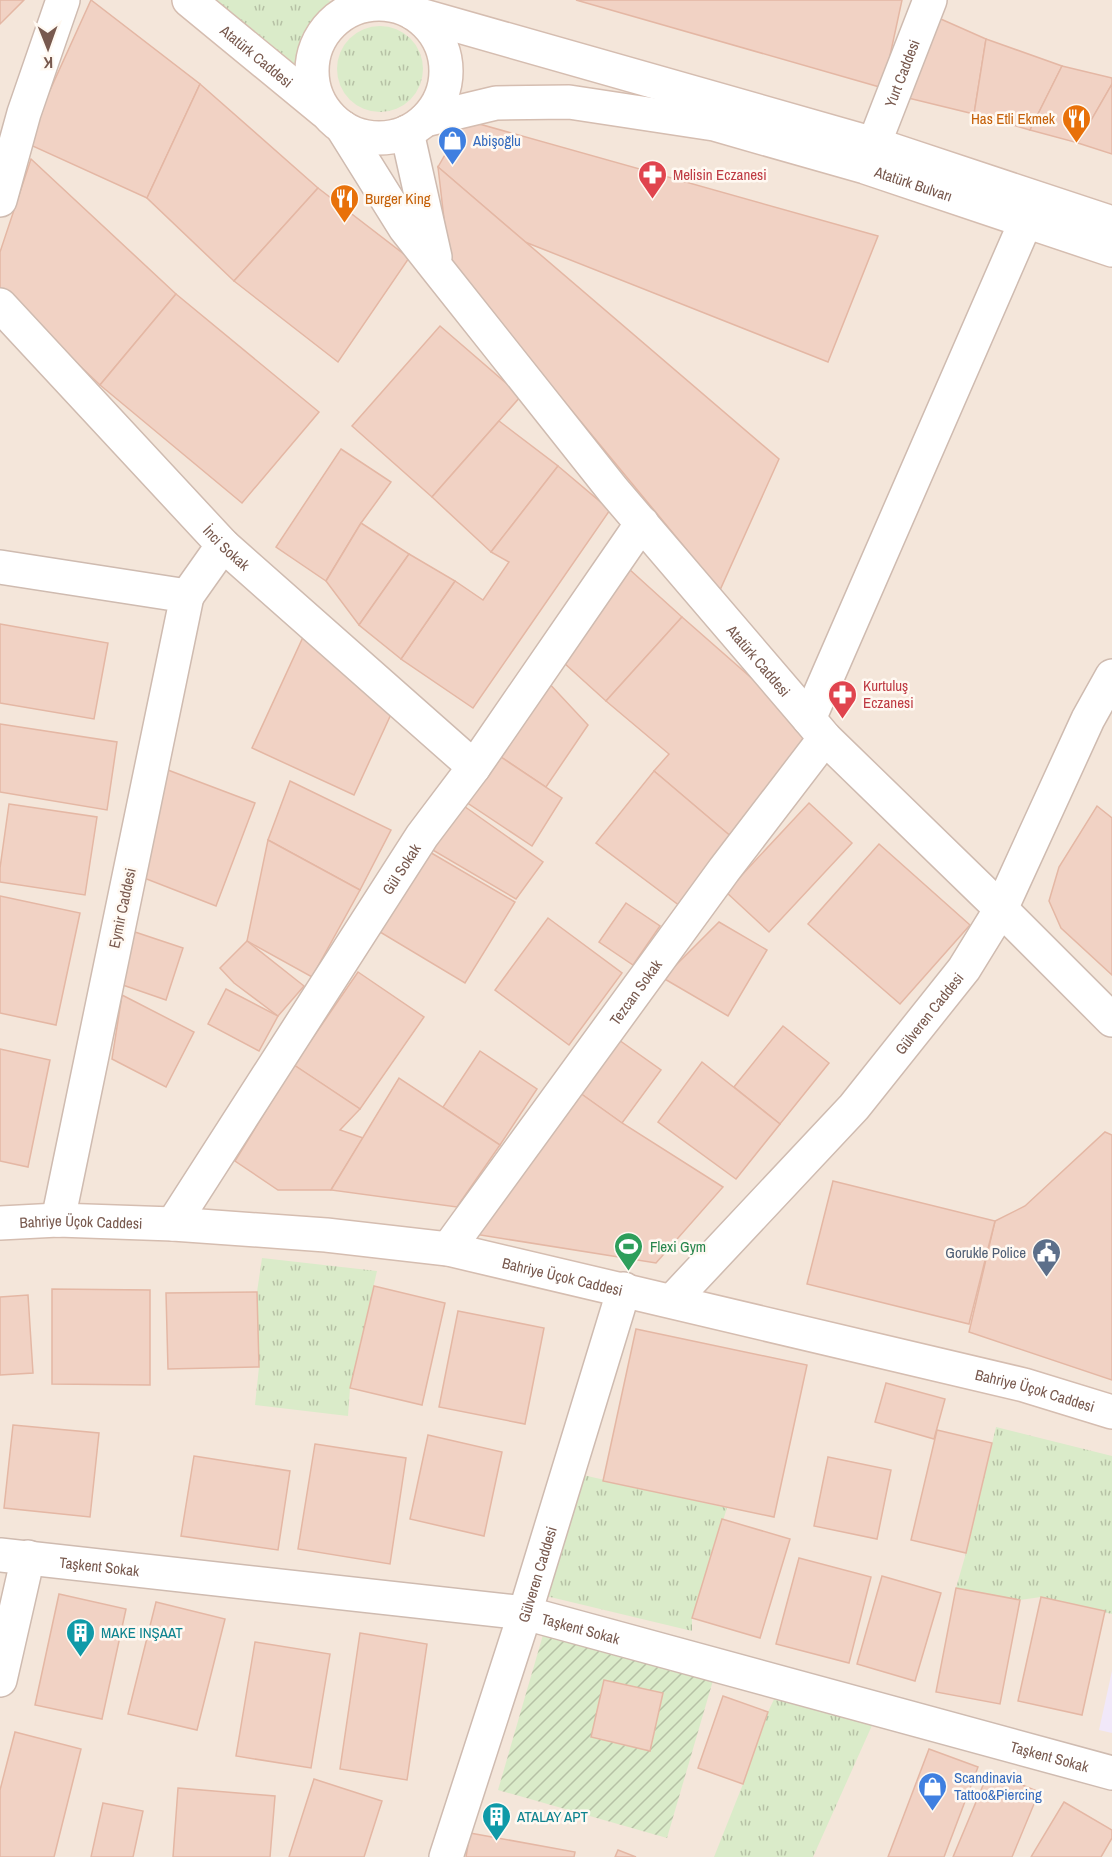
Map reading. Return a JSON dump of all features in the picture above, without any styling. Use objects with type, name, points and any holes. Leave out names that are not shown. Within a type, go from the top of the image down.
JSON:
[{"type":"street","points":[[0,200],[24,113],[63,0]]},
{"type":"street","name":"Atatürk Caddesi","points":[[189,0],[334,120],[405,228],[439,271],[642,523],[817,729],[1112,1020]]},
{"type":"street","name":"Yurt Caddesi","points":[[874,144],[930,0]]},
{"type":"street","points":[[413,12],[429,26],[441,43],[446,63],[445,84],[438,104],[416,126],[385,138],[363,136],[334,120],[315,94],[311,73],[314,52],[323,33],[348,4],[395,6],[874,144],[1112,223]]},
{"type":"street","name":"Atatürk Bulvarı","points":[[416,126],[496,103],[569,102],[714,124],[865,167],[1112,250]]},
{"type":"street","points":[[416,126],[439,271]]},
{"type":"street","name":"Tezcan Sokak","points":[[448,1249],[724,870],[817,729],[1026,221]]},
{"type":"street","name":"İnci Sokak","points":[[0,305],[223,545],[474,766]]},
{"type":"street","name":"Gül Sokak","points":[[173,1224],[422,836],[474,766],[642,523]]},
{"type":"street","name":"Eymir Caddesi","points":[[58,1220],[187,596],[223,545]]},
{"type":"street","points":[[0,567],[187,596]]},
{"type":"street","name":"Gülveren Caddesi","points":[[672,1301],[854,1107],[964,969],[1001,909],[1089,719],[1112,676]]},
{"type":"street","name":"Bahriye Üçok Caddesi","points":[[0,1223],[58,1220],[173,1224],[326,1235],[448,1249],[1024,1385],[1112,1412]]},
{"type":"street","name":"Gülveren Caddesi","points":[[446,1857],[525,1613],[624,1289]]},
{"type":"street","points":[[0,1680],[14,1556]]},
{"type":"street","name":"Taşkent Sokak","points":[[14,1556],[525,1613],[1112,1773]]},
{"type":"shaded area","points":[[0,0],[1112,0],[1112,1857],[0,1857]]},
{"type":"shaded area","points":[[1112,1671],[1112,1733],[1099,1730]]},
{"type":"green space","points":[[189,0],[328,0],[351,10],[341,16],[321,38],[303,75]]},
{"type":"green space","points":[[380,26],[404,33],[416,45],[423,69],[416,93],[404,105],[380,112],[356,105],[344,93],[337,69],[344,45],[356,33]]},
{"type":"green space","points":[[262,1258],[377,1271],[350,1388],[348,1416],[255,1405],[259,1367],[257,1292]]},
{"type":"green space","points":[[996,1427],[1112,1456],[1112,1614],[1041,1597],[1020,1600],[956,1588]]},
{"type":"green space","points":[[583,1475],[727,1508],[692,1618],[692,1631],[546,1596]]},
{"type":"green space","points":[[545,1628],[714,1677],[667,1838],[498,1790]]},
{"type":"green space","points":[[776,1695],[874,1721],[813,1857],[714,1857],[768,1712]]},
{"type":"building","points":[[0,0],[24,0],[0,24]]},
{"type":"building","points":[[91,0],[200,84],[147,198],[26,143]]},
{"type":"building","points":[[576,0],[902,0],[883,88]]},
{"type":"building","points":[[934,16],[986,39],[974,114],[904,97]]},
{"type":"building","points":[[986,39],[1062,66],[1030,130],[974,114]]},
{"type":"building","points":[[1062,66],[1112,78],[1112,84],[1078,143],[1030,130]]},
{"type":"building","points":[[200,84],[318,188],[234,281],[147,198]]},
{"type":"building","points":[[1112,84],[1112,154],[1078,143]]},
{"type":"building","points":[[465,120],[878,236],[828,362],[525,242],[438,167]]},
{"type":"building","points":[[31,159],[176,294],[100,385],[0,290],[0,252]]},
{"type":"building","points":[[438,167],[779,459],[720,590],[449,262]]},
{"type":"building","points":[[318,188],[409,258],[338,362],[234,281]]},
{"type":"building","points":[[176,294],[319,412],[242,503],[100,385]]},
{"type":"building","points":[[440,326],[521,396],[432,497],[352,426]]},
{"type":"building","points":[[499,421],[558,466],[491,552],[432,497]]},
{"type":"building","points":[[341,449],[391,482],[361,523],[326,581],[276,547]]},
{"type":"building","points":[[558,466],[610,510],[473,708],[401,659],[455,581],[483,600],[509,562],[491,552]]},
{"type":"building","points":[[361,523],[409,554],[359,625],[326,581]]},
{"type":"building","points":[[409,554],[455,581],[401,659],[359,625]]},
{"type":"building","points":[[629,569],[682,617],[606,701],[553,653]]},
{"type":"building","points":[[682,617],[820,738],[734,839],[654,771],[669,754],[606,701]]},
{"type":"building","points":[[310,622],[398,699],[354,795],[252,748]]},
{"type":"building","points":[[0,624],[108,643],[94,719],[0,703]]},
{"type":"building","points":[[545,679],[588,725],[546,787],[495,753]]},
{"type":"building","points":[[0,724],[117,742],[107,810],[0,792]]},
{"type":"building","points":[[495,753],[562,798],[532,846],[463,800]]},
{"type":"building","points":[[152,764],[255,803],[216,906],[144,878]]},
{"type":"building","points":[[654,771],[734,839],[680,906],[596,843]]},
{"type":"building","points":[[290,781],[391,830],[360,890],[268,840]]},
{"type":"building","points":[[809,803],[852,843],[769,932],[726,892]]},
{"type":"building","points":[[9,804],[97,817],[85,895],[0,882]]},
{"type":"building","points":[[461,804],[543,862],[516,899],[431,849]]},
{"type":"building","points":[[1097,806],[1112,818],[1112,975],[1061,928],[1049,901],[1059,867]]},
{"type":"building","points":[[268,840],[360,890],[312,977],[247,941]]},
{"type":"building","points":[[879,844],[970,925],[900,1004],[808,924]]},
{"type":"building","points":[[428,851],[515,902],[465,983],[375,929]]},
{"type":"building","points":[[0,896],[80,913],[56,1025],[0,1013]]},
{"type":"building","points":[[626,903],[660,926],[633,965],[599,942]]},
{"type":"building","points":[[548,918],[622,973],[569,1045],[495,990]]},
{"type":"building","points":[[719,922],[767,950],[728,1016],[663,978]]},
{"type":"building","points":[[135,932],[183,948],[166,1000],[117,983]]},
{"type":"building","points":[[247,941],[304,986],[278,1016],[234,983],[220,968]]},
{"type":"building","points":[[358,972],[424,1017],[360,1109],[294,1065]]},
{"type":"building","points":[[226,989],[278,1016],[259,1051],[208,1024]]},
{"type":"building","points":[[122,995],[194,1032],[166,1087],[112,1059]]},
{"type":"building","points":[[783,1026],[829,1063],[780,1124],[734,1087]]},
{"type":"building","points":[[619,1040],[661,1070],[622,1123],[580,1093]]},
{"type":"building","points":[[0,1049],[50,1060],[28,1167],[0,1161]]},
{"type":"building","points":[[480,1051],[537,1089],[500,1145],[443,1107]]},
{"type":"building","points":[[702,1062],[780,1124],[736,1179],[658,1122]]},
{"type":"building","points":[[294,1065],[360,1109],[340,1130],[363,1138],[331,1190],[278,1190],[235,1161]]},
{"type":"building","points":[[399,1078],[500,1145],[457,1207],[331,1190]]},
{"type":"building","points":[[580,1093],[622,1123],[723,1187],[656,1263],[468,1233]]},
{"type":"building","name":"Gorukle Police","points":[[1105,1132],[1112,1135],[1112,1380],[969,1332],[995,1221],[1025,1206]]},
{"type":"building","points":[[833,1181],[995,1221],[969,1324],[807,1284]]},
{"type":"building","points":[[374,1286],[445,1303],[422,1405],[350,1388]]},
{"type":"building","points":[[52,1289],[150,1290],[150,1385],[52,1384]]},
{"type":"building","points":[[257,1292],[259,1367],[168,1369],[166,1293]]},
{"type":"building","points":[[28,1295],[33,1373],[0,1375],[0,1297]]},
{"type":"building","points":[[458,1311],[544,1328],[525,1424],[439,1407]]},
{"type":"building","points":[[636,1329],[807,1365],[774,1517],[603,1481]]},
{"type":"building","points":[[886,1383],[945,1399],[934,1439],[875,1422]]},
{"type":"building","points":[[13,1425],[99,1433],[90,1517],[4,1508]]},
{"type":"building","points":[[937,1430],[992,1443],[966,1553],[911,1540]]},
{"type":"building","points":[[428,1435],[502,1452],[484,1536],[410,1519]]},
{"type":"building","points":[[315,1444],[406,1458],[390,1564],[298,1549]]},
{"type":"building","points":[[194,1456],[290,1471],[278,1550],[181,1536]]},
{"type":"building","points":[[828,1457],[891,1470],[877,1539],[814,1526]]},
{"type":"building","points":[[722,1519],[790,1539],[760,1638],[692,1618]]},
{"type":"building","points":[[799,1558],[871,1577],[849,1663],[776,1644]]},
{"type":"building","points":[[882,1576],[941,1593],[915,1681],[857,1664]]},
{"type":"building","points":[[956,1588],[1020,1600],[1000,1704],[936,1692]]},
{"type":"building","name":"MAKE INŞAAT","points":[[59,1594],[126,1609],[102,1719],[35,1705]]},
{"type":"building","points":[[1041,1597],[1105,1611],[1082,1715],[1018,1701]]},
{"type":"building","points":[[156,1602],[225,1619],[197,1730],[128,1714]]},
{"type":"building","points":[[360,1633],[427,1644],[407,1780],[340,1769]]},
{"type":"building","points":[[255,1642],[330,1654],[311,1768],[236,1756]]},
{"type":"building","points":[[604,1680],[663,1693],[650,1751],[591,1737]]},
{"type":"building","points":[[723,1696],[768,1712],[743,1784],[698,1768]]},
{"type":"building","points":[[15,1732],[81,1749],[54,1857],[0,1857],[0,1790]]},
{"type":"building","name":"Scandinavia Tattoo&Piercing","points":[[929,1749],[978,1767],[944,1857],[888,1857]]},
{"type":"building","points":[[989,1771],[1039,1792],[1012,1857],[953,1857]]},
{"type":"building","points":[[314,1779],[382,1801],[364,1857],[289,1857]]},
{"type":"building","points":[[178,1788],[275,1796],[270,1857],[173,1857]]},
{"type":"building","points":[[1064,1802],[1112,1830],[1112,1838],[1101,1857],[1031,1857]]},
{"type":"building","points":[[103,1803],[143,1811],[133,1857],[91,1857]]},
{"type":"building","name":"ATALAY APT","points":[[470,1833],[575,1852],[574,1857],[466,1857]]},
{"type":"building","points":[[618,1850],[636,1857],[615,1857]]},
{"type":"place","name":"Has Etli Ekmek","points":[[1076,144]]},
{"type":"place","name":"Abişoğlu","points":[[452,166]]},
{"type":"place","name":"Melisin Eczanesi","points":[[652,200]]},
{"type":"place","name":"Burger King","points":[[344,224]]},
{"type":"place","name":"Kurtuluş Eczanesi","points":[[842,720]]},
{"type":"place","name":"Flexi Gym","points":[[629,1272]]},
{"type":"place","name":"Gorukle Police","points":[[1047,1278]]},
{"type":"place","name":"MAKE INŞAAT","points":[[80,1658]]},
{"type":"place","name":"Scandinavia Tattoo&Piercing","points":[[933,1812]]},
{"type":"place","name":"ATALAY APT","points":[[496,1842]]}]
